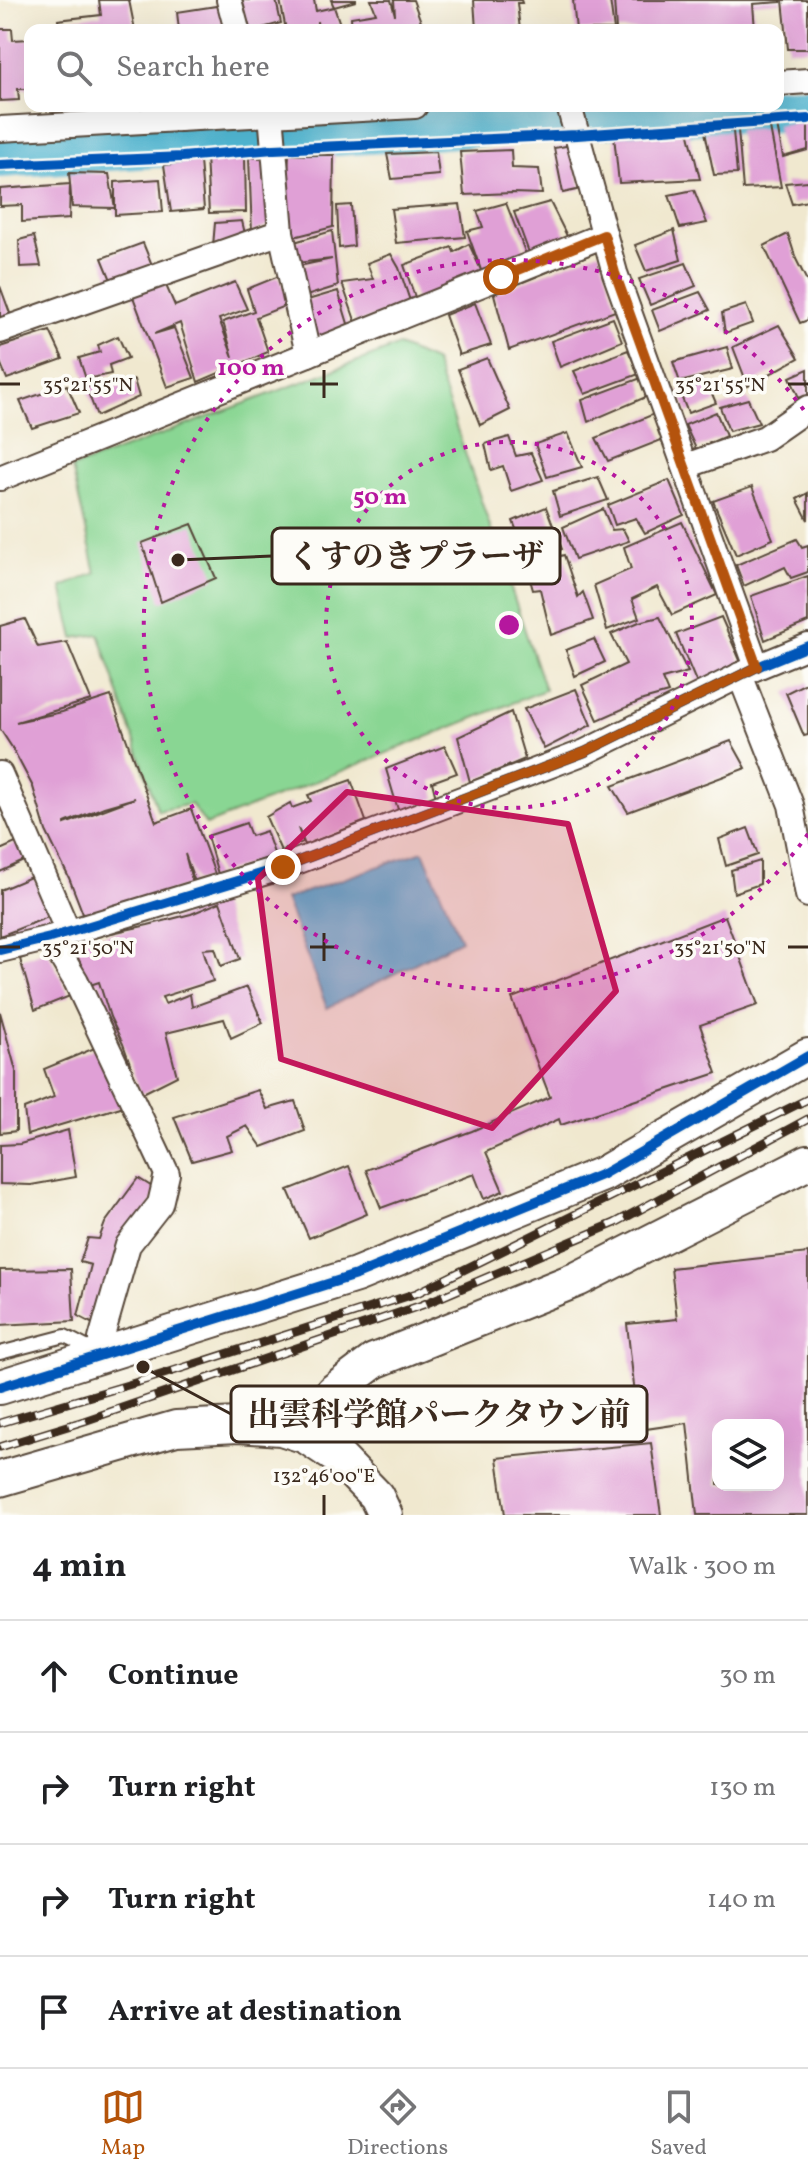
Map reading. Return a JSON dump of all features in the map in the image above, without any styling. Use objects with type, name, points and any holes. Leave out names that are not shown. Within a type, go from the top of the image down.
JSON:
[{"type":"street","points":[[229,0],[235,24]]},
{"type":"street","points":[[784,83],[808,81]]},
{"type":"street","points":[[0,129],[247,112]]},
{"type":"street","points":[[262,112],[281,232],[308,354]]},
{"type":"street","points":[[571,112],[615,273],[686,466],[791,805],[808,895]]},
{"type":"street","points":[[0,331],[281,232]]},
{"type":"street","points":[[2,472],[604,235]]},
{"type":"street","points":[[686,466],[765,438],[808,408]]},
{"type":"street","points":[[0,950],[283,867],[585,752],[749,671],[808,646]]},
{"type":"street","points":[[0,774],[76,981],[167,1174],[160,1204],[128,1245],[101,1339],[104,1356]]},
{"type":"street","points":[[0,1387],[356,1275],[603,1174],[808,1056]]},
{"type":"street","points":[[306,1436],[333,1392],[374,1361],[578,1279],[808,1162]]},
{"type":"street","points":[[0,1479],[176,1428],[239,1425],[281,1428],[306,1436],[339,1458],[376,1496],[385,1515]]},
{"type":"lane","points":[[0,1353],[65,1336],[104,1356]]},
{"type":"highlighted area","points":[[347,792],[568,824],[616,991],[492,1128],[281,1059],[258,879]]},
{"type":"green space","points":[[398,346],[434,361],[545,690],[206,825],[191,804],[158,811],[99,634],[74,638],[62,587],[96,573],[72,468]]},
{"type":"water","points":[[423,851],[461,940],[327,1008],[285,899]]},
{"type":"building","points":[[99,0],[129,0],[134,24],[58,24],[58,20],[101,15]]},
{"type":"building","points":[[239,0],[276,0],[281,23],[245,24]]},
{"type":"building","points":[[280,0],[314,0],[316,11],[334,7],[340,24],[317,24],[317,21],[317,24],[285,24]]},
{"type":"building","points":[[331,0],[356,0],[356,1],[334,7]]},
{"type":"building","points":[[371,0],[391,0],[395,15],[394,0],[413,0],[422,24],[352,24],[351,17],[376,13]]},
{"type":"building","points":[[474,0],[521,0],[522,3],[517,3],[519,24],[476,24]]},
{"type":"building","points":[[573,0],[610,0],[613,24],[575,24]]},
{"type":"building","points":[[614,0],[781,0],[753,4],[755,24],[616,24]]},
{"type":"building","points":[[783,0],[808,0],[808,49],[788,49]]},
{"type":"building","points":[[223,5],[228,24],[178,24],[177,12]]},
{"type":"building","points":[[0,29],[12,29],[13,40],[24,39],[24,89],[18,89],[19,100],[0,101]]},
{"type":"building","points":[[808,121],[808,150],[783,157],[777,125]]},
{"type":"building","points":[[770,128],[781,187],[743,189],[738,130]]},
{"type":"building","points":[[688,130],[700,179],[619,183],[614,136]]},
{"type":"building","points":[[733,131],[737,174],[714,175],[705,132]]},
{"type":"building","points":[[572,145],[581,189],[563,193],[554,148]]},
{"type":"building","points":[[511,150],[512,168],[539,169],[542,194],[464,195],[460,152]]},
{"type":"building","points":[[436,152],[439,175],[392,179],[387,154]]},
{"type":"building","points":[[206,155],[245,156],[246,212],[209,213]]},
{"type":"building","points":[[289,155],[334,155],[333,227],[290,238],[286,202]]},
{"type":"building","points":[[249,157],[266,159],[270,224],[252,233]]},
{"type":"building","points":[[200,161],[204,209],[171,212],[164,165]]},
{"type":"building","points":[[69,173],[109,174],[115,208],[72,207]]},
{"type":"building","points":[[160,179],[163,212],[115,215],[115,182]]},
{"type":"building","points":[[808,181],[808,201],[792,204],[785,183]]},
{"type":"building","points":[[70,184],[69,219],[22,222],[22,205],[0,206],[0,189]]},
{"type":"building","points":[[694,190],[707,223],[680,228],[669,195]]},
{"type":"building","points":[[550,202],[569,240],[531,258],[514,212]]},
{"type":"building","points":[[506,203],[527,257],[417,303],[404,265],[452,247],[454,252],[469,244],[481,270],[467,231],[483,227],[477,211]]},
{"type":"building","points":[[460,204],[465,237],[396,243],[391,209]]},
{"type":"building","points":[[351,205],[354,246],[339,248],[337,206]]},
{"type":"building","points":[[242,221],[246,238],[213,246],[215,223]]},
{"type":"building","points":[[674,230],[681,260],[646,271],[635,245]]},
{"type":"building","points":[[332,231],[338,286],[303,297],[299,266],[332,259],[296,263],[291,243]]},
{"type":"building","points":[[788,234],[808,283],[808,320],[800,323],[764,246]]},
{"type":"building","points":[[34,236],[41,266],[20,267],[19,240]]},
{"type":"building","points":[[143,243],[152,265],[111,280],[102,258]]},
{"type":"building","points":[[599,251],[618,310],[509,350],[494,294]]},
{"type":"building","points":[[391,254],[411,304],[356,323],[342,283],[373,279],[367,263]]},
{"type":"building","points":[[686,263],[696,286],[650,305],[639,279]]},
{"type":"building","points":[[279,276],[290,304],[256,317],[268,352],[198,382],[180,323],[154,334],[174,328],[194,378],[167,387],[132,294],[165,283],[175,306],[235,282],[247,309],[219,319],[233,357],[223,322],[254,311],[247,289]]},
{"type":"building","points":[[0,286],[11,316],[0,319]]},
{"type":"building","points":[[338,291],[349,327],[312,342],[301,302]]},
{"type":"building","points":[[700,292],[710,310],[660,331],[652,310]]},
{"type":"building","points":[[475,303],[491,345],[459,355],[445,315]]},
{"type":"building","points":[[746,305],[753,323],[725,333],[722,313]]},
{"type":"building","points":[[613,318],[622,341],[560,367],[551,341]]},
{"type":"building","points":[[779,325],[799,358],[748,386],[733,347]]},
{"type":"building","points":[[50,331],[63,359],[7,379],[0,362],[0,347]]},
{"type":"building","points":[[118,336],[128,358],[109,365],[111,374],[86,379],[79,358],[100,352],[98,345]]},
{"type":"building","points":[[727,347],[733,369],[680,382],[673,362]]},
{"type":"building","points":[[628,350],[639,374],[585,394],[574,371]]},
{"type":"building","points":[[487,358],[510,410],[480,425],[458,369]]},
{"type":"building","points":[[808,369],[808,395],[800,400],[790,377]]},
{"type":"building","points":[[641,378],[646,397],[588,422],[582,400]]},
{"type":"building","points":[[134,380],[139,397],[97,416],[86,387],[112,381],[117,388]]},
{"type":"building","points":[[707,382],[716,403],[688,413],[679,391]]},
{"type":"building","points":[[67,385],[79,413],[32,428],[20,401]]},
{"type":"building","points":[[748,399],[759,423],[729,431],[720,407]]},
{"type":"building","points":[[716,412],[726,436],[696,449],[685,425]]},
{"type":"building","points":[[654,414],[664,439],[608,461],[596,438]]},
{"type":"building","points":[[568,433],[582,467],[547,477],[535,444]]},
{"type":"building","points":[[509,437],[516,456],[531,453],[543,480],[511,491],[503,466],[491,470],[485,444]]},
{"type":"building","points":[[598,477],[608,500],[560,516],[553,491]]},
{"type":"building","points":[[669,480],[684,515],[645,533],[636,518],[615,525],[608,505]]},
{"type":"building","points":[[752,487],[773,539],[736,555],[713,501]]},
{"type":"building","points":[[808,493],[808,520],[797,499]]},
{"type":"building","points":[[546,507],[562,549],[528,560],[513,521]]},
{"type":"building","points":[[603,509],[612,530],[623,529],[629,541],[575,559],[563,527]]},
{"type":"building","points":[[682,522],[717,595],[672,615],[657,587],[632,599],[639,618],[607,630],[594,585],[631,569],[624,547]]},
{"type":"building","points":[[192,524],[216,578],[161,602],[142,543]]},
{"type":"building","points":[[797,539],[802,547],[808,545],[808,572],[791,578],[785,567],[744,586],[736,565]]},
{"type":"building","points":[[564,555],[578,597],[583,592],[593,620],[551,635],[540,589],[533,590],[526,565]]},
{"type":"building","points":[[808,576],[808,622],[765,640],[751,596]]},
{"type":"building","points":[[660,617],[688,672],[662,679],[668,693],[643,700],[598,720],[582,685],[626,664],[611,634]]},
{"type":"building","points":[[721,617],[743,667],[697,684],[676,634]]},
{"type":"building","points":[[25,619],[38,647],[67,642],[91,700],[16,722],[62,712],[111,696],[156,822],[191,809],[216,877],[195,882],[185,854],[193,884],[85,919],[46,831],[33,787],[0,729],[0,626]],"holes":[[[135,798],[65,824],[104,807]]]},
{"type":"building","points":[[594,639],[605,662],[575,676],[566,650]]},
{"type":"building","points":[[808,682],[808,735],[804,736],[786,693]]},
{"type":"building","points":[[576,689],[591,725],[544,749],[524,709]]},
{"type":"building","points":[[511,712],[525,759],[470,782],[458,737]]},
{"type":"building","points":[[731,741],[746,768],[628,812],[612,786]]},
{"type":"building","points":[[445,746],[457,773],[432,782],[436,798],[399,813],[386,769]]},
{"type":"building","points":[[351,780],[366,821],[305,845],[298,828],[303,842],[281,851],[266,817],[290,803],[292,808],[311,801],[308,795]]},
{"type":"building","points":[[246,823],[251,836],[266,831],[275,856],[218,874],[207,836]]},
{"type":"building","points":[[748,828],[758,855],[726,866],[719,839]]},
{"type":"building","points":[[20,841],[28,859],[0,872],[0,850]]},
{"type":"building","points":[[760,861],[760,884],[734,893],[731,870]]},
{"type":"building","points":[[33,876],[51,916],[0,936],[0,890]]},
{"type":"building","points":[[220,902],[240,959],[221,966],[215,948],[203,949],[213,981],[162,997],[165,1004],[190,994],[192,1007],[247,987],[263,1023],[231,1038],[224,1019],[166,1033],[177,1076],[141,1094],[99,982],[90,985],[71,942],[191,914]]},
{"type":"building","points":[[725,916],[758,1005],[700,1025],[717,1073],[561,1125],[559,1119],[486,1152],[503,1191],[484,1199],[474,1174],[381,1208],[366,1170],[472,1131],[550,1097],[512,998]]},
{"type":"building","points":[[47,950],[70,996],[35,1010],[20,959]]},
{"type":"building","points":[[0,1012],[16,1071],[16,1131],[0,1133]]},
{"type":"building","points":[[97,1047],[124,1106],[27,1135],[24,1109],[54,1097],[44,1069]]},
{"type":"building","points":[[258,1090],[267,1109],[295,1101],[305,1131],[262,1147],[247,1126],[227,1136],[232,1150],[192,1161],[174,1117]]},
{"type":"building","points":[[68,1130],[76,1177],[31,1185],[0,1184],[0,1145],[20,1144]]},
{"type":"building","points":[[349,1166],[367,1214],[309,1238],[288,1190]]},
{"type":"building","points":[[138,1178],[157,1190],[97,1326],[78,1316],[91,1265],[80,1262],[88,1238],[99,1239],[105,1223]]},
{"type":"building","points":[[808,1253],[808,1515],[697,1515],[687,1423],[639,1430],[627,1324],[677,1319],[671,1268]]},
{"type":"building","points":[[71,1269],[74,1321],[0,1325],[0,1270]]},
{"type":"building","points":[[651,1443],[661,1515],[505,1515],[497,1458]]},
{"type":"waterway","points":[[784,110],[808,109]]},
{"type":"waterway","points":[[0,156],[597,117],[729,112]]},
{"type":"railway","points":[[0,1423],[417,1293],[808,1099]]},
{"type":"railway","points":[[0,1447],[422,1305],[615,1223],[808,1119]]},
{"type":"cycle path","points":[[0,165],[577,135],[808,119]]},
{"type":"cycle path","points":[[0,950],[50,938],[283,867],[585,752],[757,667],[808,646]]},
{"type":"cycle path","points":[[0,1387],[356,1275],[603,1174],[808,1056]]},
{"type":"place","name":"くすのきプラーザ","points":[[178,560]]},
{"type":"place","name":"出雲科学館パークタウン前","points":[[143,1367]]},
{"type":"route","points":[[283,867],[585,752],[757,667],[604,235],[501,277]]}]
